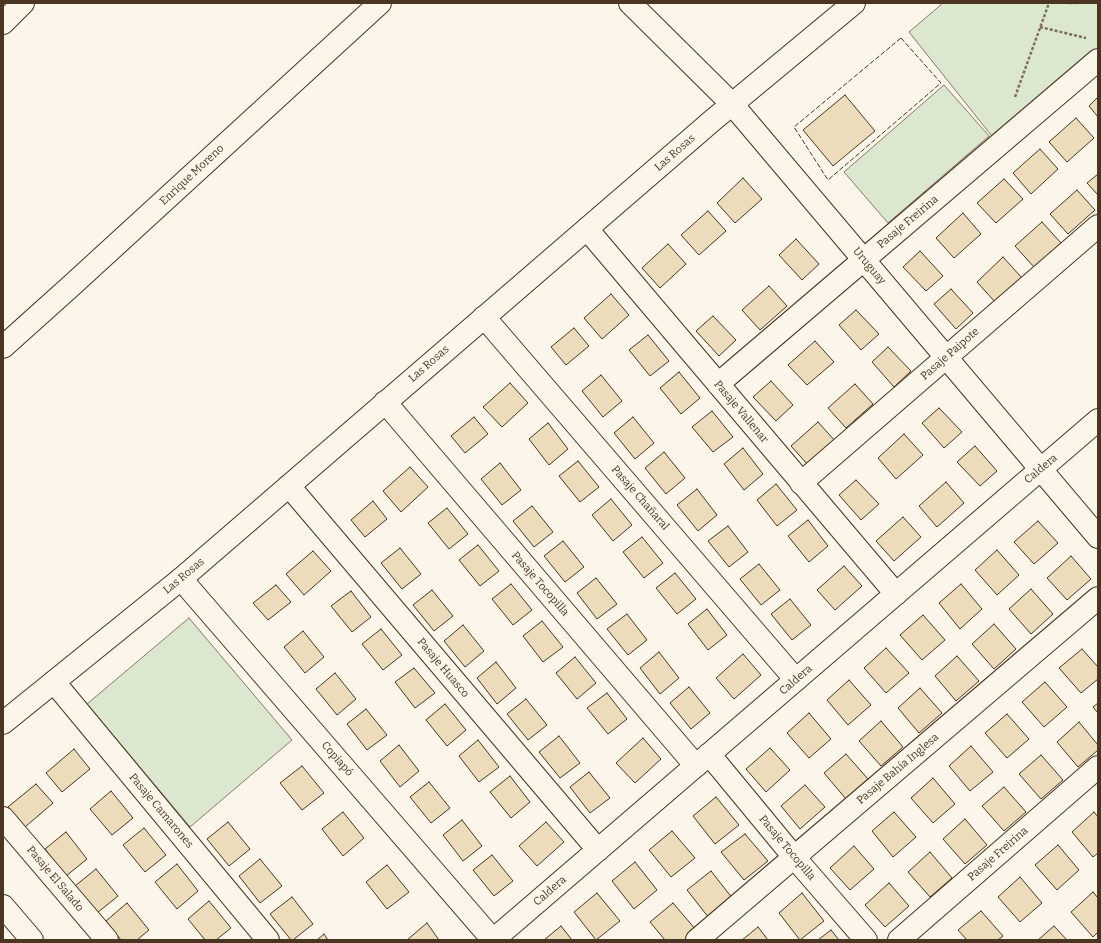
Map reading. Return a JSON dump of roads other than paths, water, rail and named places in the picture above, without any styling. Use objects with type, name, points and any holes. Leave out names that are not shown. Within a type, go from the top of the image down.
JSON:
[{"type":"street","points":[[3,22],[23,3]]},
{"type":"street","name":"Enrique Moreno","points":[[3,347],[380,3]]},
{"type":"street","name":"Uruguay","points":[[630,3],[732,104],[1098,538]]},
{"type":"street","name":"Las Rosas","points":[[3,723],[181,579],[732,104],[854,3]]},
{"type":"street","name":"Pasaje Freirina","points":[[718,384],[1098,60]]},
{"type":"street","name":"Pasaje Paipote","points":[[801,483],[1098,226]]},
{"type":"street","name":"Pasaje Vallenar","points":[[587,229],[896,594]]},
{"type":"street","name":"Pasaje Chañaral","points":[[484,317],[796,680]]},
{"type":"street","name":"Pasaje Tocopilla","points":[[386,402],[702,760],[794,857],[866,940]]},
{"type":"street","name":"Caldera","points":[[493,940],[1098,420]]},
{"type":"street","name":"Pasaje Huasco","points":[[289,486],[598,850]]},
{"type":"street","name":"Copiapó","points":[[181,579],[493,940]]},
{"type":"street","name":"Pasaje Bahía Inglesa","points":[[697,940],[1098,598]]},
{"type":"street","name":"Pasaje Camarones","points":[[54,682],[268,940]]},
{"type":"street","name":"Pasaje Freirina","points":[[899,940],[1098,767]]},
{"type":"street","name":"Pasaje El Salado","points":[[3,818],[107,940]]},
{"type":"street","points":[[6,915],[32,940]]}]
